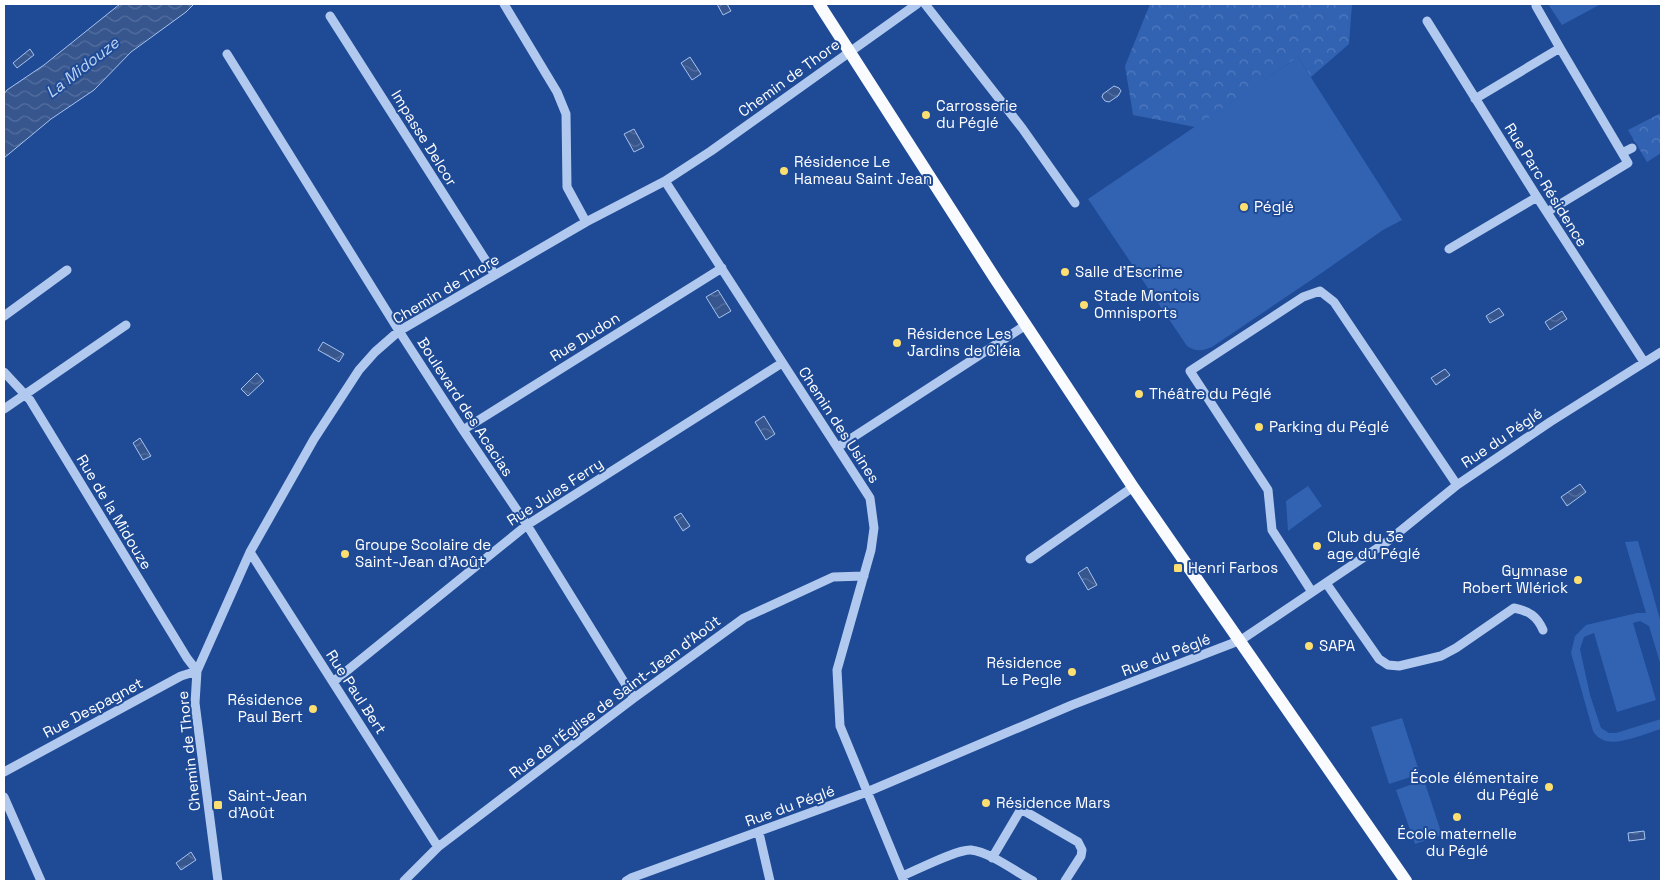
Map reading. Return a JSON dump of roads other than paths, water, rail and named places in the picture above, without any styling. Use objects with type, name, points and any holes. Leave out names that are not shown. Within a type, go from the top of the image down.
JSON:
[{"type":"main road","points":[[819,4],[1133,487],[1241,640],[1406,881]]},
{"type":"street","points":[[504,4],[557,92],[566,114],[567,188],[586,222]]},
{"type":"street","name":"Chemin de Thore","points":[[218,881],[195,703],[197,670],[250,552],[281,494],[344,391],[367,360],[399,331],[586,222],[665,181],[711,151],[917,4]]},
{"type":"street","points":[[925,4],[1022,128],[1075,203]]},
{"type":"street","points":[[1536,6],[1628,163],[1546,212]]},
{"type":"street","name":"Impasse Delcor","points":[[330,16],[495,275]]},
{"type":"street","name":"Rue Parc Résidence","points":[[1427,20],[1536,197],[1644,362]]},
{"type":"street","points":[[1475,99],[1560,48]]},
{"type":"street","name":"Boulevard des Acacias","points":[[227,54],[399,331],[526,525],[634,698]]},
{"type":"street","points":[[1622,153],[1632,148]]},
{"type":"street","name":"Chemin des Usines","points":[[665,181],[870,498],[874,528],[871,550],[837,670],[840,726],[903,879]]},
{"type":"street","points":[[1449,249],[1536,197]]},
{"type":"street","name":"Rue Dudon","points":[[463,430],[722,268]]},
{"type":"street","points":[[4,316],[67,270]]},
{"type":"street","points":[[1312,592],[1272,530],[1268,490],[1190,371],[1303,297],[1320,291],[1334,302],[1457,485]]},
{"type":"street","points":[[838,447],[1026,324]]},
{"type":"street","points":[[4,410],[126,325]]},
{"type":"street","name":"Rue du Péglé","points":[[626,881],[867,792],[1072,705],[1241,640],[1388,541],[1457,485],[1550,422],[1661,352]]},
{"type":"street","name":"Rue Jules Ferry","points":[[333,682],[526,525],[782,362]]},
{"type":"street","name":"Rue de la Midouze","points":[[4,372],[30,400],[187,658],[197,670]]},
{"type":"street","points":[[1030,559],[1133,487]]},
{"type":"street","name":"Rue Paul Bert","points":[[250,552],[438,847]]},
{"type":"street","name":"Rue de l'Église de Saint-Jean d'Août","points":[[404,881],[438,847],[634,698],[744,618],[833,577],[864,576]]},
{"type":"street","points":[[1326,583],[1379,659],[1388,665],[1399,666],[1441,656],[1456,648],[1514,608],[1532,614],[1539,621],[1543,630]]},
{"type":"street","name":"Rue Despagnet","points":[[4,772],[181,676],[197,670]]},
{"type":"street","points":[[4,797],[41,881]]},
{"type":"street","points":[[992,858],[1022,809],[1078,842],[1082,850],[1081,856],[1065,881]]},
{"type":"street","points":[[759,833],[770,881]]},
{"type":"street","points":[[903,879],[964,851],[971,850],[992,858],[1033,881]]},
{"type":"water","name":"La Midouze","points":[[120,4],[194,4],[186,12],[131,52],[94,90],[51,119],[4,158],[4,94],[7,90],[44,65]]},
{"type":"water","points":[[717,4],[727,4],[731,11],[723,15]]},
{"type":"water","points":[[30,49],[34,55],[17,68],[13,63]]},
{"type":"water","points":[[690,57],[701,74],[692,80],[681,63]]},
{"type":"water","points":[[1114,86],[1121,91],[1118,96],[1109,102],[1105,101],[1102,97],[1103,94]]},
{"type":"water","points":[[634,129],[644,147],[634,152],[624,134]]},
{"type":"water","points":[[718,290],[731,311],[719,318],[706,297]]},
{"type":"water","points":[[1499,308],[1504,315],[1490,323],[1486,316]]},
{"type":"water","points":[[1562,311],[1567,319],[1550,330],[1545,322]]},
{"type":"water","points":[[323,342],[344,354],[339,362],[318,350]]},
{"type":"water","points":[[1445,369],[1450,375],[1436,385],[1431,378]]},
{"type":"water","points":[[257,373],[264,381],[248,396],[241,389]]},
{"type":"water","points":[[764,416],[775,434],[766,440],[755,422]]},
{"type":"water","points":[[140,438],[151,456],[143,460],[133,443]]},
{"type":"water","points":[[1580,484],[1586,492],[1567,506],[1561,497]]},
{"type":"water","points":[[681,513],[690,526],[683,531],[674,517]]},
{"type":"water","points":[[1087,567],[1097,585],[1088,590],[1078,573]]},
{"type":"water","points":[[1644,831],[1645,839],[1629,841],[1628,833]]},
{"type":"water","points":[[191,852],[196,860],[181,870],[176,863]]},
{"type":"place","name":"Carrosserie du Péglé","points":[[926,115]]},
{"type":"place","name":"Résidence Le Hameau Saint Jean","points":[[784,171]]},
{"type":"place","name":"Péglé","points":[[1244,207]]},
{"type":"place","name":"Salle d'Escrime","points":[[1065,272]]},
{"type":"place","name":"Stade Montois Omnisports","points":[[1084,305]]},
{"type":"place","name":"Résidence Les Jardins de Cléia","points":[[897,343]]},
{"type":"place","name":"Théâtre du Péglé","points":[[1139,394]]},
{"type":"place","name":"Parking du Péglé","points":[[1259,427]]},
{"type":"place","name":"Club du 3e age du Péglé","points":[[1317,546]]},
{"type":"place","name":"Groupe Scolaire de Saint-Jean d'Août","points":[[345,554]]},
{"type":"place","name":"Henri Farbos","points":[[1178,568]]},
{"type":"place","name":"Gymnase Robert Wlérick","points":[[1578,580]]},
{"type":"place","name":"SAPA","points":[[1309,646]]},
{"type":"place","name":"Résidence Le Pegle","points":[[1072,672]]},
{"type":"place","name":"Résidence Paul Bert","points":[[313,709]]},
{"type":"place","name":"École élémentaire du Péglé","points":[[1549,787]]},
{"type":"place","name":"Résidence Mars","points":[[986,803]]},
{"type":"place","name":"Saint-Jean d'Août","points":[[218,805]]},
{"type":"place","name":"École maternelle du Péglé","points":[[1457,817]]}]
